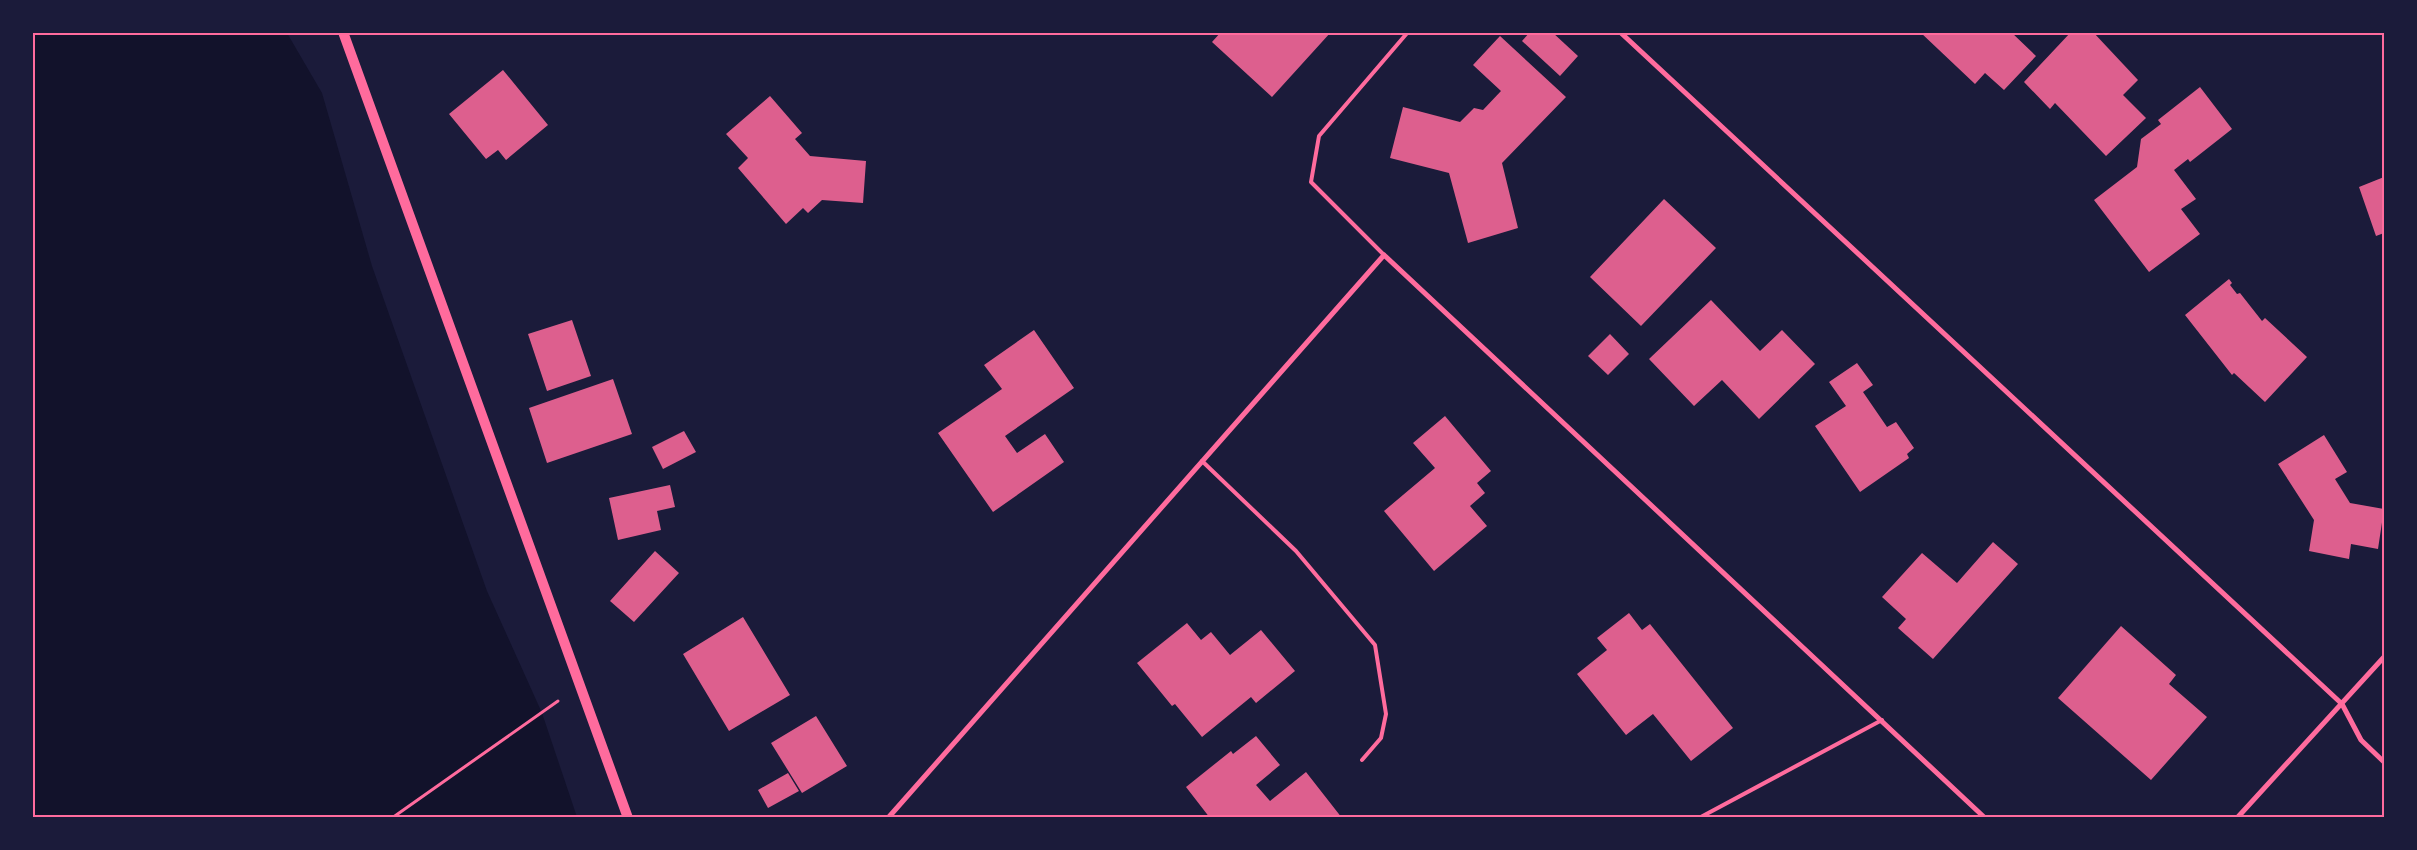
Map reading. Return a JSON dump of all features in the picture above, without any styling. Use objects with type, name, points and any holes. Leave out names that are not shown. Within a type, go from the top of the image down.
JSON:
[{"type":"main road","points":[[343,32],[628,818]]},
{"type":"street","points":[[1620,32],[2342,704],[2361,740],[2384,762]]},
{"type":"street","points":[[888,818],[1384,255],[1986,818]]},
{"type":"street","points":[[2237,818],[2384,658]]},
{"type":"lane","points":[[1384,255],[1311,182],[1319,136],[1408,32]]},
{"type":"lane","points":[[1202,461],[1296,551],[1375,645],[1386,714],[1381,738],[1362,760]]},
{"type":"lane","points":[[1699,818],[1882,720]]},
{"type":"path","points":[[392,818],[559,701]]},
{"type":"shaded area","points":[[32,33],[287,33],[322,93],[372,266],[487,591],[542,713],[577,817],[33,817]]},
{"type":"building","points":[[1221,32],[1331,32],[1272,97],[1212,42]]},
{"type":"building","points":[[1530,32],[1552,32],[1578,56],[1560,76],[1522,41]]},
{"type":"building","points":[[1920,32],[2011,32],[2036,56],[2004,90],[1985,73],[1975,84]]},
{"type":"building","points":[[2071,32],[2093,32],[2138,80],[2123,95],[2146,118],[2106,156],[2055,103],[2050,109],[2024,82]]},
{"type":"building","points":[[1500,36],[1566,97],[1502,163],[1518,228],[1468,243],[1449,173],[1390,158],[1403,107],[1460,122],[1474,108],[1483,110],[1501,91],[1473,65]]},
{"type":"building","points":[[503,70],[548,125],[506,160],[498,150],[486,159],[449,114]]},
{"type":"building","points":[[2200,87],[2232,129],[2190,162],[2188,159],[2174,170],[2196,199],[2181,209],[2200,234],[2149,272],[2094,200],[2137,167],[2141,139],[2161,124],[2158,120]]},
{"type":"building","points":[[770,96],[802,133],[795,139],[810,156],[866,161],[863,203],[822,200],[808,213],[803,208],[786,224],[738,168],[748,158],[726,134]]},
{"type":"building","points":[[2384,177],[2384,233],[2376,236],[2359,187]]},
{"type":"building","points":[[1664,199],[1716,248],[1641,326],[1590,277]]},
{"type":"building","points":[[2229,279],[2232,283],[2230,285],[2237,294],[2240,293],[2262,321],[2265,318],[2307,357],[2265,402],[2234,373],[2232,375],[2185,315]]},
{"type":"building","points":[[1711,300],[1760,351],[1782,330],[1815,364],[1759,419],[1722,380],[1694,406],[1649,359]]},
{"type":"building","points":[[572,320],[591,376],[547,391],[528,334]]},
{"type":"building","points":[[1034,330],[1074,388],[1005,436],[1017,453],[1045,434],[1064,462],[993,512],[938,433],[1002,389],[984,365]]},
{"type":"building","points":[[1610,334],[1629,354],[1608,375],[1588,356]]},
{"type":"building","points":[[1857,363],[1873,385],[1863,392],[1887,427],[1896,422],[1914,448],[1907,454],[1909,458],[1860,492],[1815,426],[1846,406],[1829,382]]},
{"type":"building","points":[[613,379],[632,434],[547,463],[529,408]]},
{"type":"building","points":[[1445,416],[1491,471],[1477,483],[1485,493],[1470,506],[1487,526],[1434,571],[1384,511],[1435,468],[1413,443]]},
{"type":"building","points":[[684,431],[696,452],[663,469],[652,447]]},
{"type":"building","points":[[2324,435],[2347,472],[2335,479],[2350,503],[2384,509],[2378,549],[2351,544],[2349,559],[2309,551],[2314,520],[2278,464]]},
{"type":"building","points":[[670,485],[675,507],[657,511],[661,530],[618,540],[609,498]]},
{"type":"building","points":[[1993,542],[2018,564],[1933,659],[1898,628],[1906,619],[1882,597],[1922,553],[1957,583]]},
{"type":"building","points":[[655,551],[679,573],[634,622],[610,601]]},
{"type":"building","points":[[1629,613],[1642,630],[1650,624],[1733,728],[1691,761],[1653,714],[1626,735],[1577,674],[1607,650],[1597,638]]},
{"type":"building","points":[[743,617],[790,695],[729,731],[683,654]]},
{"type":"building","points":[[1187,623],[1201,640],[1211,632],[1230,655],[1261,630],[1295,671],[1256,703],[1251,697],[1202,737],[1175,704],[1172,706],[1137,663]]},
{"type":"building","points":[[2121,626],[2176,675],[2169,684],[2207,717],[2151,780],[2058,698]]},
{"type":"building","points":[[816,716],[847,766],[802,793],[771,743]]},
{"type":"building","points":[[1256,736],[1280,765],[1256,785],[1270,801],[1306,772],[1342,818],[1210,818],[1186,787],[1231,751],[1233,754]]},
{"type":"building","points":[[788,773],[799,791],[768,808],[758,790]]}]
